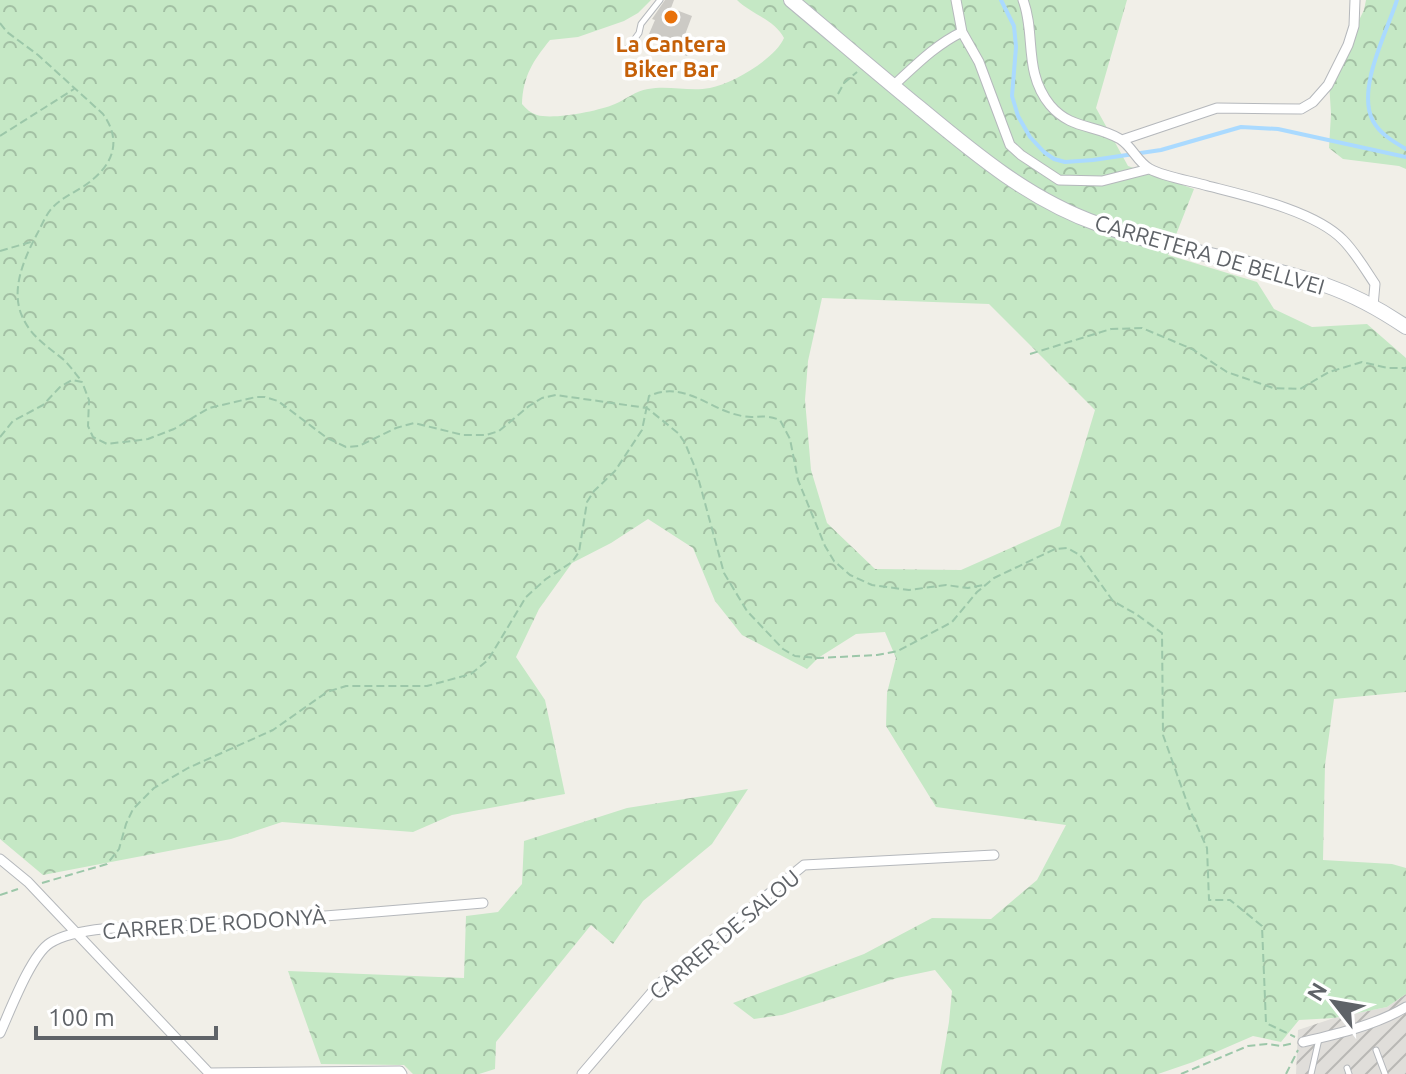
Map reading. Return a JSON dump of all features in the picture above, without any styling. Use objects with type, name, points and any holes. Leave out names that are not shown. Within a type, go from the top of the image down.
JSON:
[{"type":"main road","name":"CARRETERA DE BELLVEI","points":[[791,0],[1003,174],[1050,203],[1097,224],[1327,286],[1373,306],[1406,327]]},
{"type":"street","points":[[956,0],[962,32],[979,62],[1010,145],[1021,155],[1059,180],[1102,181],[1149,169]]},
{"type":"street","points":[[1023,0],[1036,80],[1049,103],[1064,118],[1122,140],[1149,169],[1261,199],[1324,224],[1344,240],[1375,284],[1373,306]]},
{"type":"street","points":[[1122,140],[1217,108],[1301,109],[1313,102],[1328,85],[1348,45],[1354,26],[1355,0]]},
{"type":"street","points":[[893,86],[928,54],[962,32]]},
{"type":"street","name":"CARRER DE SALOU","points":[[582,1074],[659,984],[804,865],[994,855]]},
{"type":"street","points":[[0,859],[28,882],[210,1073],[400,1071],[402,1074]]},
{"type":"street","name":"CARRER DE RODONYÀ","points":[[0,1033],[39,955],[49,943],[76,932],[483,903]]},
{"type":"street","points":[[1303,1042],[1375,1021],[1406,1007]]},
{"type":"lane","points":[[628,48],[639,33],[641,24],[660,0]]},
{"type":"lane","points":[[1311,1074],[1319,1038]]},
{"type":"lane","points":[[1376,1050],[1385,1074]]},
{"type":"path","points":[[0,23],[103,114],[111,126],[115,145],[104,167],[86,185],[49,210],[23,263],[18,286],[20,312],[30,332],[67,363],[82,382],[89,400],[88,426],[93,437],[107,444],[148,439],[174,429],[209,408],[256,397],[278,401],[327,438],[346,447],[359,446],[414,423],[463,435],[486,435],[499,431],[542,398],[556,395],[647,408],[678,433],[685,443],[696,470],[724,573],[747,611],[783,649],[795,656],[818,658],[898,651],[952,622],[977,592],[994,578]]},
{"type":"path","points":[[838,94],[852,75],[868,65]]},
{"type":"path","points":[[0,136],[75,89]]},
{"type":"path","points":[[0,251],[34,241]]},
{"type":"path","points":[[1030,354],[1111,329],[1142,328],[1192,349],[1227,372],[1273,388],[1300,389],[1329,372],[1362,362],[1388,368],[1406,368]]},
{"type":"path","points":[[0,437],[13,421],[43,405],[60,387],[72,380],[82,382]]},
{"type":"path","points":[[38,884],[107,864],[119,849],[133,809],[154,788],[188,768],[273,730],[327,692],[346,686],[427,686],[471,674],[488,660],[526,597],[572,562],[579,552],[587,502],[615,471],[642,430],[649,396],[660,391],[675,391],[735,414],[765,415],[780,420],[790,439],[798,480],[825,546],[834,561],[850,575],[872,585],[909,590],[946,585],[968,588],[982,586],[1055,549],[1067,548],[1080,555],[1113,601],[1162,633],[1163,735],[1207,848],[1209,900],[1230,900],[1262,926],[1266,1023],[1303,1042]]},
{"type":"path","points":[[0,895],[28,886]]},
{"type":"path","points":[[1181,1074],[1248,1046],[1303,1042]]},
{"type":"path","points":[[1286,1074],[1303,1042]]},
{"type":"shaded area","points":[[1406,994],[1406,1074],[1296,1074],[1298,1030],[1334,1018],[1387,1007]]},
{"type":"green space","points":[[0,0],[651,0],[624,21],[578,37],[550,40],[530,69],[522,104],[535,114],[554,116],[608,107],[648,89],[710,88],[752,69],[772,54],[784,38],[775,26],[737,0],[1127,0],[1096,108],[1128,166],[1194,189],[1168,255],[1257,282],[1274,309],[1312,327],[1367,324],[1406,358],[1406,692],[1334,699],[1325,765],[1323,860],[1392,864],[1406,868],[1406,994],[1387,1007],[1334,1018],[1299,1020],[1281,1042],[1253,1036],[1158,1074],[940,1074],[952,991],[935,970],[897,978],[782,1015],[754,1019],[733,1003],[864,954],[932,918],[991,919],[1037,880],[1066,825],[936,807],[886,726],[887,693],[896,658],[885,632],[856,634],[818,658],[807,669],[742,635],[715,601],[693,548],[648,519],[572,563],[539,609],[516,657],[545,700],[565,794],[452,815],[413,832],[282,822],[231,839],[43,875],[0,839]],"holes":[[[822,298],[989,304],[1095,410],[1060,526],[961,570],[875,569],[827,523],[811,470],[805,400],[808,361]]]},
{"type":"green space","points":[[1366,0],[1406,0],[1406,169],[1343,159],[1329,148],[1329,81]]},
{"type":"green space","points":[[748,789],[712,844],[643,901],[613,944],[591,925],[496,1042],[495,1069],[479,1074],[413,1074],[404,1065],[321,1064],[288,971],[464,978],[466,916],[498,912],[522,884],[524,841],[627,808]]},
{"type":"building","points":[[665,0],[674,0],[671,8],[692,16],[683,40],[692,43],[687,56],[667,48],[669,41],[649,34],[655,20],[652,19]]},
{"type":"waterway","points":[[1001,0],[1014,26],[1016,47],[1012,96],[1018,116],[1030,137],[1054,159],[1065,162],[1093,160],[1161,150],[1241,127],[1278,129],[1406,157]]},
{"type":"waterway","points":[[1397,0],[1375,60],[1368,93],[1369,108],[1379,130],[1406,149]]},
{"type":"place","name":"La Cantera Biker Bar","points":[[671,17]]}]
